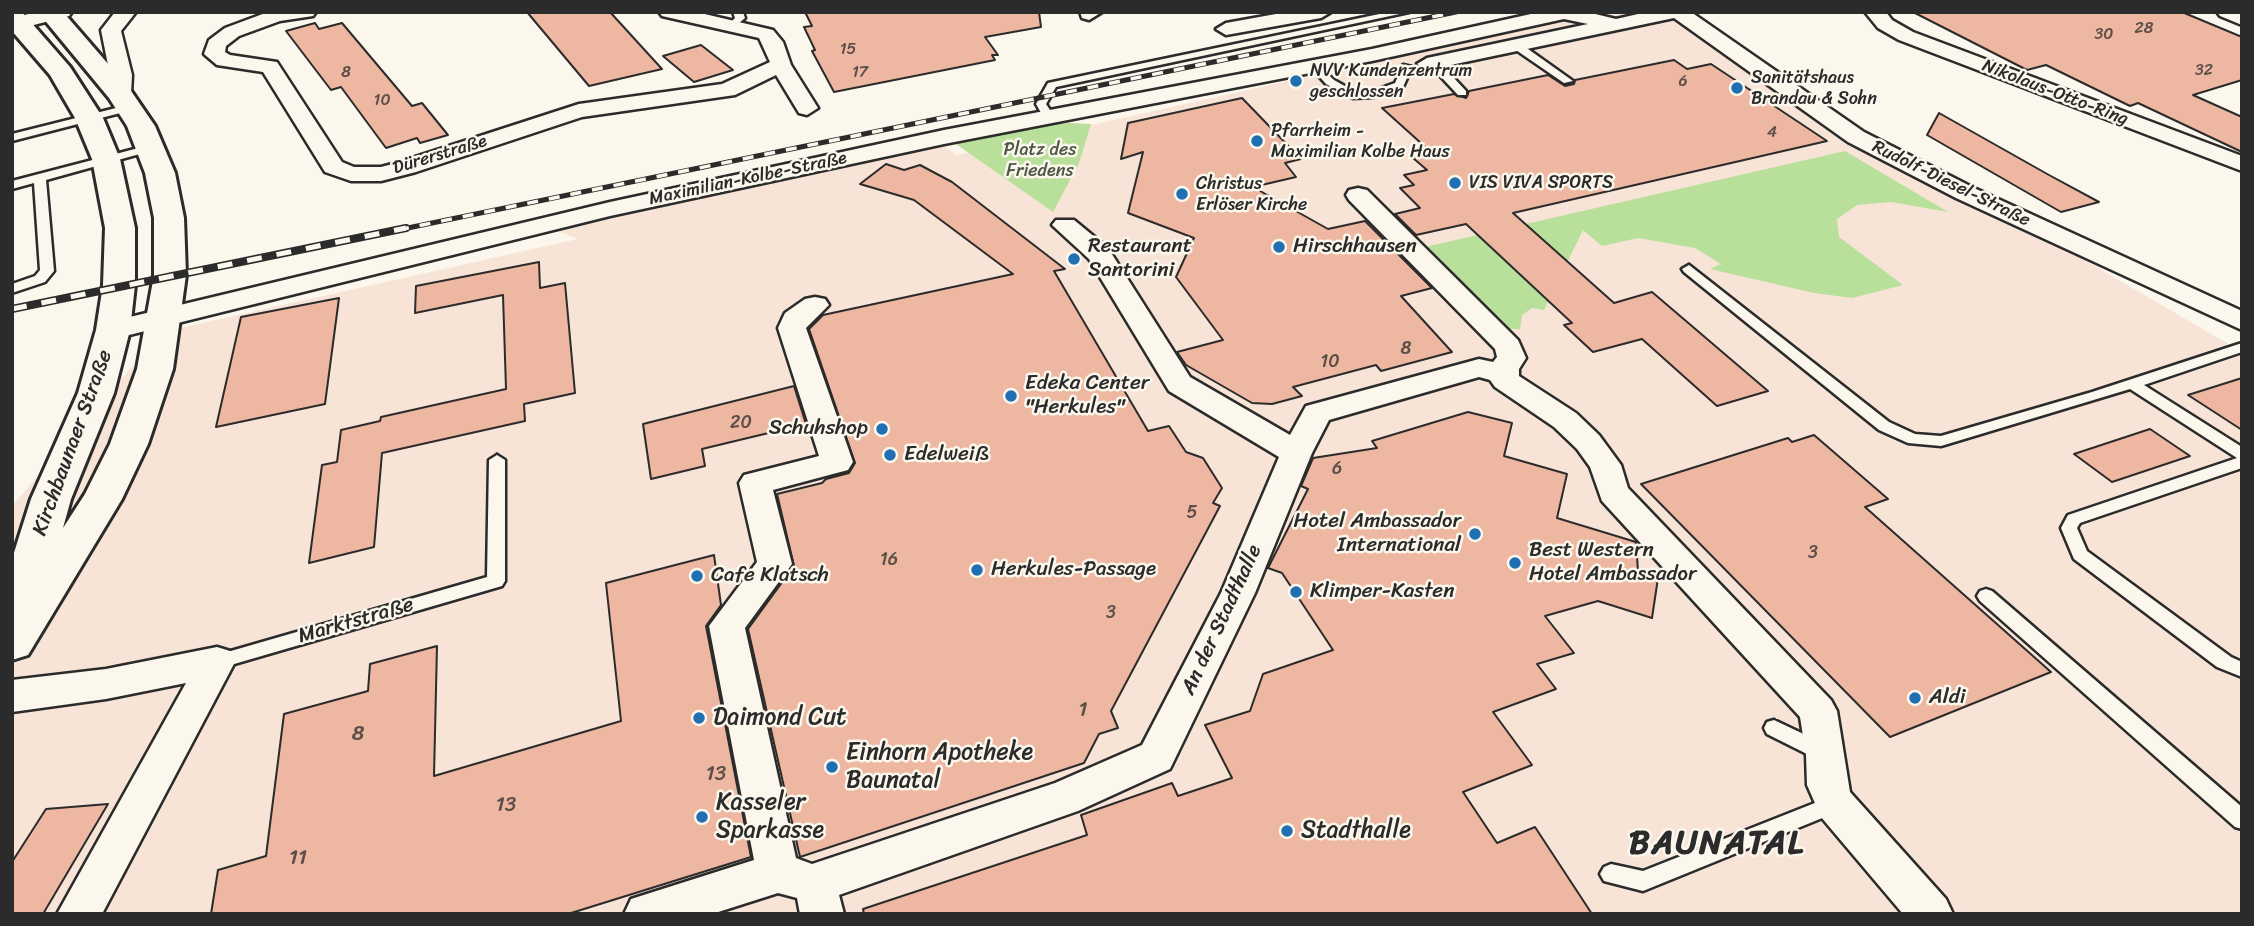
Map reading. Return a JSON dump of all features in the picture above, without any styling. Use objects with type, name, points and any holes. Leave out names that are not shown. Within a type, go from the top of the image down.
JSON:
[{"type":"street","name":"Kirchbaunaer Straße","points":[[124,101],[111,30],[126,12]]},
{"type":"street","name":"Dürerstraße","points":[[306,12],[276,16],[232,32],[216,44],[214,54],[224,61],[270,66],[333,167],[351,174],[381,174],[408,167],[579,111],[727,90],[781,65]]},
{"type":"street","points":[[669,12],[735,19],[766,34],[773,42],[781,65],[807,108]]},
{"type":"street","points":[[1226,29],[1321,12]]},
{"type":"street","name":"Maximilian-Kolbe-Straße","points":[[1407,67],[1677,12]]},
{"type":"street","name":"Rudolf-Diesel-Straße","points":[[1677,12],[1856,137],[1965,192],[2242,322]]},
{"type":"street","name":"Nikolaus-Otto-Ring","points":[[1875,12],[1885,24],[1906,36],[2242,164]]},
{"type":"street","points":[[2227,12],[2242,19]]},
{"type":"street","name":"Kirchbaunaer Straße","points":[[12,642],[102,499],[129,444],[155,369],[170,275],[169,218],[160,173],[150,148],[124,101],[55,13]]},
{"type":"street","points":[[16,18],[55,13]]},
{"type":"street","name":"Maximilian-Kolbe-Straße","points":[[113,330],[610,209],[1048,116],[1315,66],[1563,13],[1618,25]]},
{"type":"street","name":"Kirchbaunaer Straße","points":[[12,603],[30,569],[51,499],[96,393],[113,330],[119,285],[120,228],[106,159],[89,118],[61,72],[16,18]]},
{"type":"street","points":[[1387,51],[1407,67]]},
{"type":"street","points":[[1358,195],[1508,346],[1512,358],[1504,368],[1504,374],[1513,387],[1565,420],[1588,442],[1605,465],[1614,493],[1818,711],[1826,755],[1827,785],[1835,804],[1931,914]]},
{"type":"street","points":[[1065,225],[1099,254],[1179,384],[1296,453]]},
{"type":"street","points":[[805,890],[727,626],[775,564],[755,484],[837,462],[792,328],[795,319],[815,305]]},
{"type":"street","name":"An der Stadthalle","points":[[646,914],[805,890],[1064,798],[1156,757],[1238,593],[1296,453],[1317,413],[1479,369],[1504,374]]},
{"type":"street","points":[[79,914],[216,662]]},
{"type":"street","name":"Marktstraße","points":[[12,696],[106,684],[216,662]]},
{"type":"lane","points":[[1048,116],[1041,104],[1052,85],[1404,12]]},
{"type":"lane","points":[[1517,46],[1569,81]]},
{"type":"lane","points":[[1434,63],[1462,93]]},
{"type":"lane","points":[[1315,66],[1330,82],[1353,95],[1374,94],[1399,85],[1407,67]]},
{"type":"lane","points":[[12,138],[89,118],[124,101]]},
{"type":"lane","points":[[12,185],[150,148]]},
{"type":"lane","points":[[12,289],[40,279],[47,271],[40,178]]},
{"type":"lane","points":[[1689,269],[1884,426],[1913,439],[1941,441],[2133,384],[2242,347]]},
{"type":"lane","points":[[2133,384],[2242,454]]},
{"type":"lane","name":"Marktstraße","points":[[216,662],[496,581],[497,460]]},
{"type":"lane","points":[[2242,462],[2074,519],[2069,528],[2080,555],[2224,662],[2242,670]]},
{"type":"lane","points":[[1986,596],[2242,820]]},
{"type":"lane","points":[[1774,728],[1826,755]]},
{"type":"lane","points":[[1611,874],[1643,881],[1835,804]]},
{"type":"shaded area","points":[[1596,12],[1660,12],[2242,352],[2242,914],[12,914],[12,506],[162,332],[578,239],[545,226],[938,141],[957,155]]},
{"type":"green space","name":"Platz des Friedens","points":[[1091,124],[1079,163],[1053,212],[956,144],[1017,127]]},
{"type":"green space","points":[[1845,151],[1948,212],[1891,202],[1857,205],[1837,219],[1839,237],[1903,285],[1852,298],[1814,293],[1710,269],[1721,264],[1695,248],[1638,238],[1602,246],[1583,230],[1544,310],[1532,308],[1522,315],[1520,329],[1495,329],[1425,247]]},
{"type":"building","points":[[527,12],[610,12],[662,69],[589,86]]},
{"type":"building","points":[[805,12],[1039,12],[1041,27],[985,37],[998,55],[992,55],[995,60],[834,92],[812,51],[815,50],[804,27],[812,26]]},
{"type":"building","points":[[1913,12],[2182,12],[2242,37],[2242,80],[2193,95],[2242,117],[2242,152],[2138,103],[2130,106],[2046,65],[2027,70]]},
{"type":"building","points":[[315,23],[319,29],[342,23],[412,106],[422,103],[448,135],[420,143],[417,138],[386,148],[341,87],[331,90],[286,31]]},
{"type":"building","points":[[701,45],[733,70],[694,82],[663,56]]},
{"type":"building","points":[[1674,60],[1687,69],[1711,64],[1827,141],[1513,213],[1614,303],[1652,292],[1768,391],[1717,406],[1642,339],[1593,352],[1564,325],[1572,323],[1466,224],[1416,235],[1395,214],[1420,208],[1400,188],[1414,185],[1404,175],[1427,170],[1413,158],[1432,153],[1382,108],[1454,94],[1466,98],[1469,91],[1548,75],[1565,86],[1574,84],[1575,80]]},
{"type":"building","points":[[1242,98],[1301,159],[1285,163],[1296,177],[1253,187],[1328,229],[1365,221],[1432,288],[1401,296],[1452,352],[1381,371],[1376,365],[1293,387],[1302,396],[1272,404],[1252,403],[1186,365],[1177,352],[1223,340],[1176,277],[1194,238],[1128,213],[1143,152],[1121,159],[1128,123]]},
{"type":"building","points":[[1939,113],[2099,202],[2061,212],[1927,135]]},
{"type":"building","name":"Herkules-Passage","points":[[886,164],[904,170],[920,165],[952,182],[1065,269],[1054,271],[1148,431],[1169,426],[1186,452],[1203,458],[1222,488],[1213,503],[1220,506],[1111,711],[1118,728],[1099,734],[1084,763],[800,857],[748,629],[794,566],[777,494],[849,473],[855,463],[809,329],[823,315],[1013,274],[914,200],[860,184]]},
{"type":"building","points":[[539,262],[540,288],[565,283],[575,393],[524,404],[525,421],[382,453],[374,547],[309,563],[322,465],[337,462],[341,430],[380,421],[381,417],[506,389],[503,295],[415,313],[416,286]]},
{"type":"building","points":[[339,298],[325,404],[216,427],[241,317]]},
{"type":"building","points":[[2242,378],[2242,430],[2188,395]]},
{"type":"building","points":[[794,386],[806,424],[702,449],[705,466],[651,479],[643,424]]},
{"type":"building","points":[[1468,412],[1512,423],[1504,456],[1567,474],[1557,518],[1636,542],[1638,571],[1658,578],[1652,618],[1598,601],[1545,616],[1574,653],[1537,664],[1556,689],[1493,712],[1532,765],[1463,792],[1497,843],[1535,827],[1592,914],[864,914],[863,909],[1087,835],[1081,815],[1172,783],[1178,796],[1232,778],[1205,725],[1250,711],[1263,674],[1333,650],[1282,573],[1268,568],[1308,489],[1301,486],[1313,458],[1377,448],[1372,441]]},
{"type":"building","points":[[2150,429],[2190,456],[2112,482],[2074,454]]},
{"type":"building","points":[[1814,435],[1888,499],[1865,507],[2051,672],[1890,737],[1641,484],[1788,438],[1792,442]]},
{"type":"building","points":[[714,555],[721,605],[706,626],[751,857],[568,914],[211,914],[218,870],[266,856],[284,714],[368,691],[370,664],[437,646],[434,776],[621,721],[606,583]]},
{"type":"building","points":[[108,804],[43,914],[12,914],[12,862],[46,809]]},
{"type":"railway","points":[[398,230],[1456,12]]},
{"type":"railway","points":[[12,309],[406,228]]},
{"type":"place","name":"NVV Kundenzentrum geschlossen","points":[[1296,81]]},
{"type":"place","name":"Sanitätshaus Brandau & Sohn","points":[[1737,88]]},
{"type":"place","name":"Pfarrheim - Maximilian Kolbe Haus","points":[[1257,141]]},
{"type":"place","name":"VIS VIVA SPORTS","points":[[1455,183]]},
{"type":"place","name":"Christus Erlöser Kirche","points":[[1182,194]]},
{"type":"place","name":"Hirschhausen","points":[[1279,247]]},
{"type":"place","name":"Restaurant Santorini","points":[[1074,259]]},
{"type":"place","name":"Edeka Center \"Herkules\"","points":[[1011,396]]},
{"type":"place","name":"Schuhshop","points":[[882,429]]},
{"type":"place","name":"Edelweiß","points":[[890,455]]},
{"type":"place","name":"Hotel Ambassador International","points":[[1475,534]]},
{"type":"place","name":"Best Western Hotel Ambassador","points":[[1515,563]]},
{"type":"place","name":"Herkules-Passage","points":[[977,570]]},
{"type":"place","name":"Cafe Klatsch","points":[[697,576]]},
{"type":"place","name":"Klimper-Kasten","points":[[1296,592]]},
{"type":"place","name":"Aldi","points":[[1915,698]]},
{"type":"place","name":"Daimond Cut","points":[[699,718]]},
{"type":"place","name":"Einhorn Apotheke Baunatal","points":[[832,767]]},
{"type":"place","name":"Kasseler Sparkasse","points":[[702,817]]},
{"type":"place","name":"Stadthalle","points":[[1287,831]]},
{"type":"district","name":"BAUNATAL","points":[[1717,845]]}]
